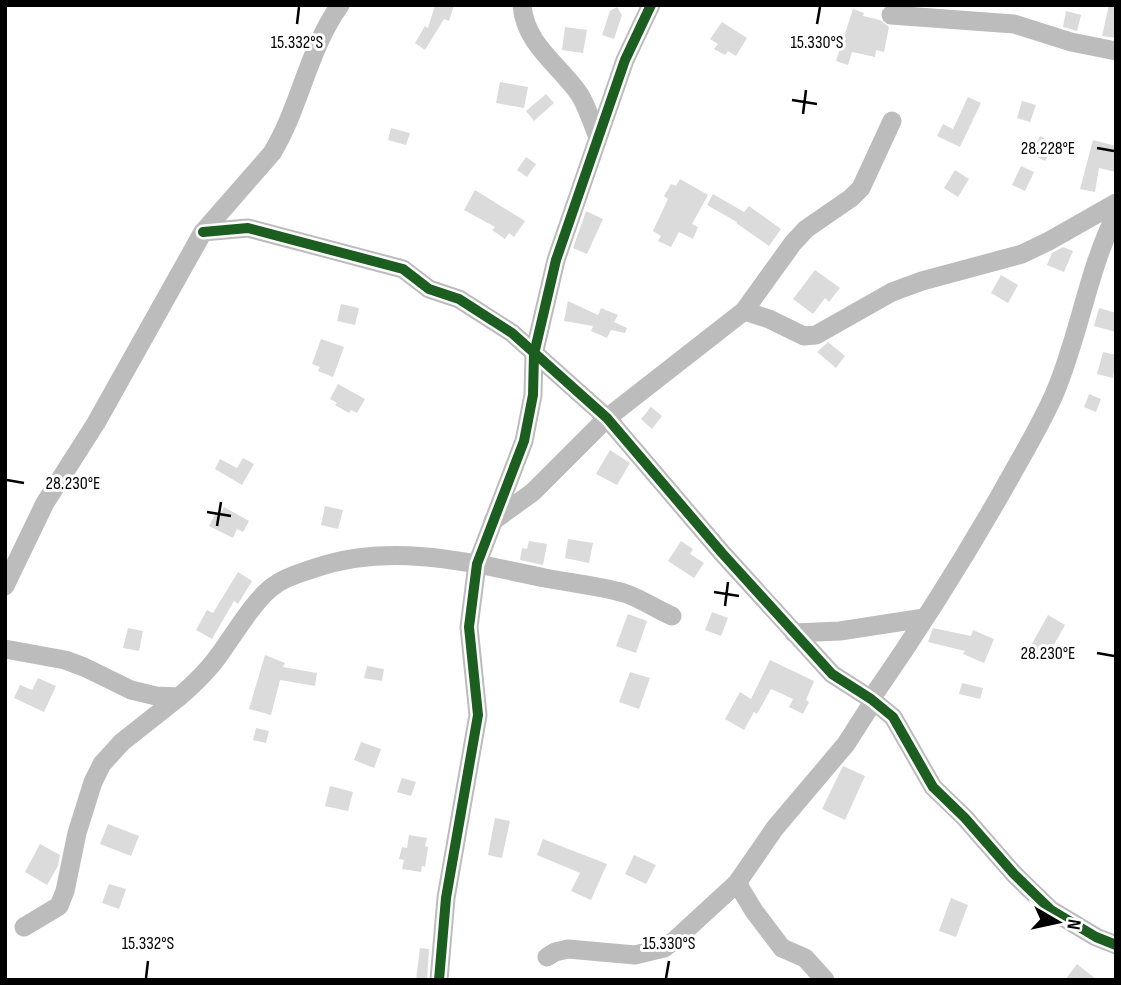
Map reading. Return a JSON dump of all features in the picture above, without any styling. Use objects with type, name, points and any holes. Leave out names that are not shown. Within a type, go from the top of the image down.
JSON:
[{"type":"street","points":[[5,586],[45,503],[96,424],[203,232],[272,153],[281,138],[314,53],[340,5]]},
{"type":"street","points":[[522,5],[527,28],[541,51],[580,95],[597,135]]},
{"type":"street","points":[[439,980],[446,898],[478,715],[469,627],[477,564],[524,441],[533,395],[534,354],[552,273],[597,135],[625,60],[652,5]]},
{"type":"street","points":[[891,15],[1014,24],[1070,42],[1116,51]]},
{"type":"street","points":[[493,522],[533,492],[607,418],[744,311],[806,229],[861,188],[892,121]]},
{"type":"street","points":[[744,311],[769,319],[804,336],[816,335],[892,292],[922,281],[1022,254],[1116,202]]},
{"type":"street","points":[[547,957],[568,949],[635,955],[664,948],[737,883],[775,828],[846,744],[871,705],[871,699],[990,513],[1055,391],[1068,358],[1095,263],[1116,214]]},
{"type":"street","points":[[203,232],[248,228],[403,269],[429,289],[459,299],[512,333],[607,418],[722,553],[832,674],[893,717],[933,787],[965,818],[1014,874],[1051,910],[1096,937],[1116,945]]},
{"type":"street","points":[[24,927],[59,906],[65,891],[77,833],[93,782],[102,764],[122,742],[179,697],[217,658],[273,586],[288,577],[357,556],[431,556],[625,594],[671,616]]},
{"type":"street","points":[[794,633],[840,631],[924,618]]},
{"type":"street","points":[[5,649],[65,660],[131,690],[156,696],[179,697]]},
{"type":"street","points":[[737,883],[782,948],[805,958],[825,980]]},
{"type":"building","points":[[435,5],[454,5],[449,21],[444,19],[425,50],[415,43],[425,26],[428,28]]},
{"type":"building","points":[[1109,5],[1116,5],[1116,38],[1102,36]]},
{"type":"building","points":[[617,7],[622,15],[614,39],[602,35],[610,11]]},
{"type":"building","points":[[853,9],[864,13],[863,16],[880,20],[889,27],[884,52],[876,50],[875,57],[852,52],[848,65],[836,61]]},
{"type":"building","points":[[1066,11],[1081,15],[1077,31],[1063,27]]},
{"type":"building","points":[[722,22],[747,38],[736,56],[728,51],[725,55],[714,49],[718,44],[710,39]]},
{"type":"building","points":[[565,27],[587,30],[583,53],[562,50]]},
{"type":"building","points":[[500,82],[528,87],[524,108],[496,103]]},
{"type":"building","points":[[546,94],[554,103],[534,121],[526,111]]},
{"type":"building","points":[[968,97],[981,103],[960,147],[937,136],[943,124],[953,129]]},
{"type":"building","points":[[1022,101],[1036,105],[1030,122],[1017,118]]},
{"type":"building","points":[[391,128],[410,133],[406,145],[388,140]]},
{"type":"building","points":[[1040,136],[1054,144],[1045,161],[1031,154]]},
{"type":"building","points":[[1093,140],[1116,146],[1116,172],[1099,168],[1095,192],[1080,189]]},
{"type":"building","points":[[526,157],[536,164],[527,177],[517,170]]},
{"type":"building","points":[[1021,166],[1034,172],[1025,191],[1012,185]]},
{"type":"building","points":[[955,170],[969,179],[958,197],[944,188]]},
{"type":"building","points":[[680,179],[708,195],[692,224],[698,227],[693,239],[679,232],[671,247],[658,241],[661,236],[653,231],[668,199],[664,196],[671,184],[676,186]]},
{"type":"building","points":[[475,190],[525,221],[514,237],[509,233],[505,239],[492,230],[495,227],[464,210]]},
{"type":"building","points":[[713,194],[744,212],[749,206],[781,229],[769,246],[737,222],[707,205]]},
{"type":"building","points":[[586,211],[603,219],[587,254],[573,248]]},
{"type":"building","points":[[1063,247],[1073,251],[1064,272],[1047,265],[1052,253]]},
{"type":"building","points":[[815,270],[840,288],[829,302],[825,298],[813,314],[793,299]]},
{"type":"building","points":[[1001,275],[1018,285],[1008,303],[991,293]]},
{"type":"building","points":[[568,301],[598,315],[601,308],[618,315],[614,322],[627,328],[625,333],[611,330],[607,338],[591,331],[593,326],[564,321]]},
{"type":"building","points":[[341,304],[359,308],[355,325],[337,321]]},
{"type":"building","points":[[1099,308],[1116,313],[1116,332],[1094,326]]},
{"type":"building","points":[[321,339],[344,347],[333,377],[318,371],[320,367],[312,364]]},
{"type":"building","points":[[828,342],[845,356],[836,368],[817,352]]},
{"type":"building","points":[[1103,352],[1116,355],[1113,378],[1097,374]]},
{"type":"building","points":[[338,384],[365,399],[357,413],[351,410],[349,413],[330,399]]},
{"type":"building","points":[[1089,394],[1101,399],[1096,412],[1084,407]]},
{"type":"building","points":[[651,407],[662,416],[652,429],[641,419]]},
{"type":"building","points":[[610,450],[630,463],[617,485],[596,474]]},
{"type":"building","points":[[243,458],[254,464],[242,485],[215,469],[220,459],[237,468]]},
{"type":"building","points":[[325,506],[343,510],[338,529],[321,525]]},
{"type":"building","points":[[224,507],[249,521],[243,532],[237,529],[233,538],[209,526],[216,513],[220,515]]},
{"type":"building","points":[[568,539],[593,543],[589,563],[565,558]]},
{"type":"building","points":[[529,541],[547,544],[543,565],[520,560],[522,548],[527,549]]},
{"type":"building","points":[[681,541],[693,549],[690,554],[704,563],[694,578],[668,561]]},
{"type":"building","points":[[238,572],[252,581],[238,604],[234,601],[212,639],[196,630],[207,610],[213,613]]},
{"type":"building","points":[[712,612],[728,618],[721,636],[705,630]]},
{"type":"building","points":[[628,614],[647,621],[636,653],[616,646]]},
{"type":"building","points":[[1048,615],[1065,625],[1046,659],[1029,649]]},
{"type":"building","points":[[128,628],[143,631],[139,651],[123,648]]},
{"type":"building","points":[[933,628],[971,636],[973,630],[994,639],[984,663],[963,654],[965,651],[928,642]]},
{"type":"building","points":[[265,655],[285,663],[283,667],[317,673],[315,686],[280,680],[271,715],[249,709]]},
{"type":"building","points":[[770,660],[814,681],[806,700],[809,702],[803,714],[789,707],[793,699],[771,689],[744,730],[725,719],[740,692],[751,699]]},
{"type":"building","points":[[367,666],[384,669],[382,681],[364,678]]},
{"type":"building","points":[[630,672],[650,678],[639,709],[619,702]]},
{"type":"building","points":[[38,678],[56,686],[44,712],[14,698],[20,685],[32,690]]},
{"type":"building","points":[[962,683],[983,688],[980,699],[959,694]]},
{"type":"building","points":[[256,728],[269,731],[266,743],[253,740]]},
{"type":"building","points":[[361,742],[381,749],[374,768],[354,760]]},
{"type":"building","points":[[843,766],[865,776],[845,820],[822,809]]},
{"type":"building","points":[[402,778],[416,782],[411,796],[397,792]]},
{"type":"building","points":[[330,786],[353,792],[348,811],[325,806]]},
{"type":"building","points":[[495,818],[510,821],[502,858],[488,855]]},
{"type":"building","points":[[108,824],[139,836],[131,856],[100,844]]},
{"type":"building","points":[[409,835],[427,838],[425,867],[422,866],[421,872],[402,869],[404,860],[399,859],[402,847],[407,848]]},
{"type":"building","points":[[543,839],[607,864],[591,900],[571,891],[580,873],[537,855]]},
{"type":"building","points":[[40,844],[60,855],[58,866],[47,885],[25,872]]},
{"type":"building","points":[[634,855],[656,865],[646,884],[625,874]]},
{"type":"building","points":[[109,884],[126,889],[119,909],[102,903]]},
{"type":"building","points":[[951,898],[968,905],[956,937],[939,931]]},
{"type":"building","points":[[420,948],[429,949],[427,980],[416,980]]},
{"type":"building","points":[[1077,964],[1097,980],[1065,980]]},
{"type":"cycle path","points":[[439,980],[446,898],[478,715],[469,627],[477,564],[524,441],[533,395],[534,354],[556,260],[625,60],[651,5]]},
{"type":"cycle path","points":[[203,232],[248,228],[403,269],[429,289],[459,299],[512,333],[607,418],[722,553],[832,674],[893,717],[933,787],[965,818],[1014,874],[1051,910],[1096,937],[1116,945]]}]
